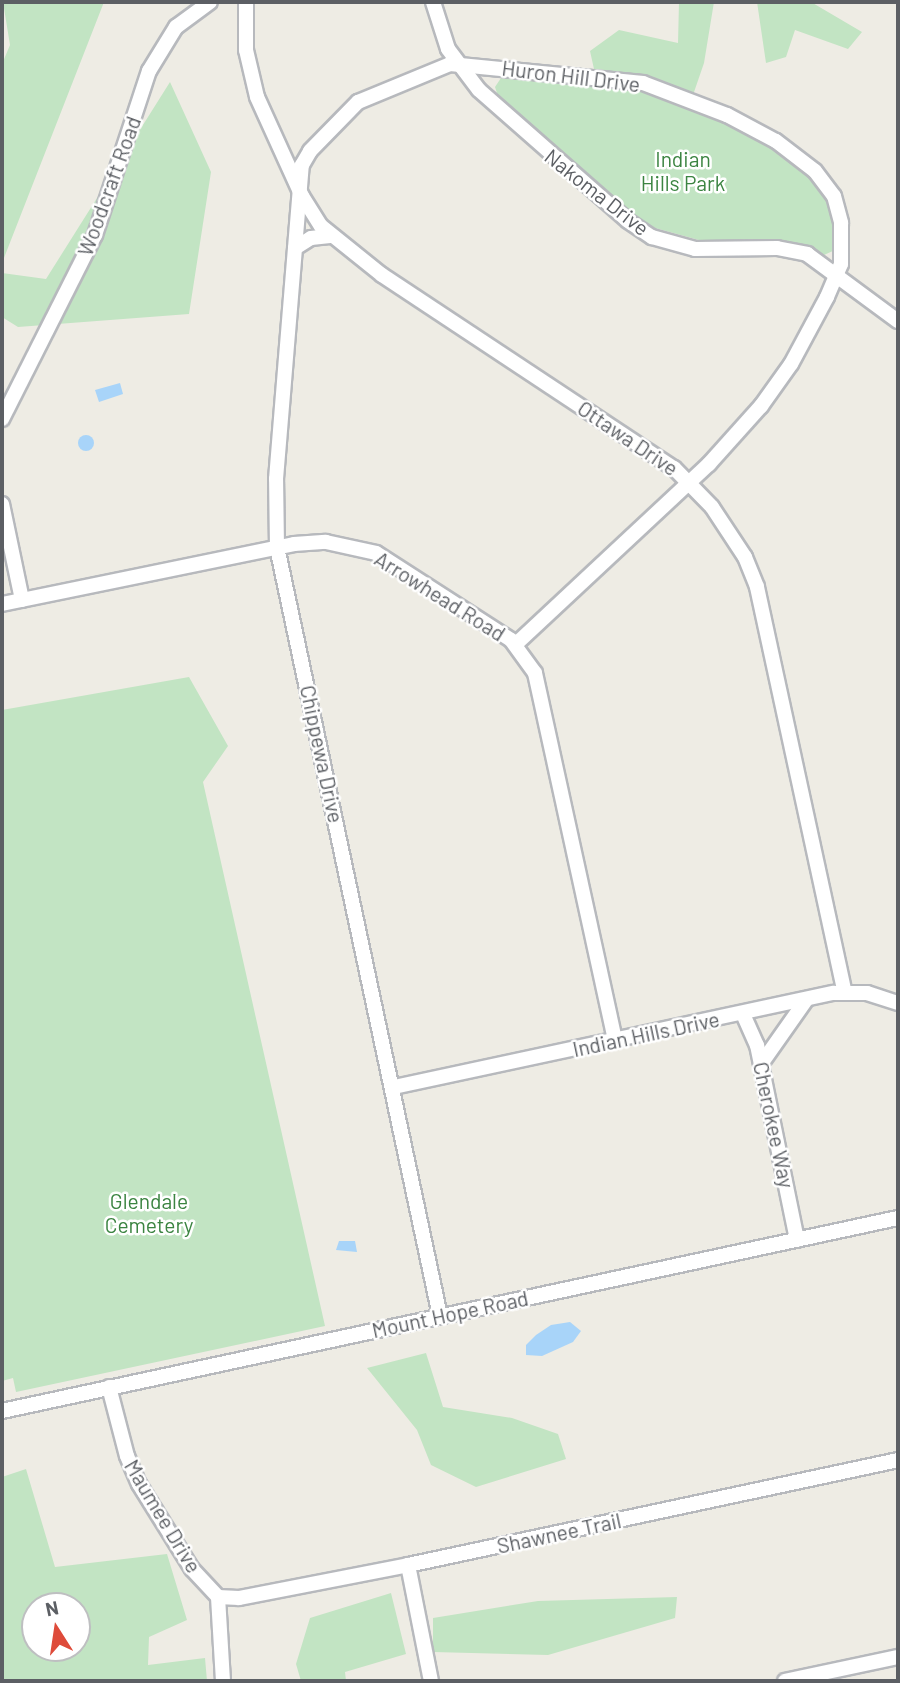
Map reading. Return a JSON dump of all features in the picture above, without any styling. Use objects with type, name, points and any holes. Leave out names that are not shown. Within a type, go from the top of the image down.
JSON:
[{"type":"street","name":"Woodcraft Road","points":[[2,419],[95,235],[149,71],[176,27],[210,2]]},
{"type":"street","name":"Ottawa Drive","points":[[246,2],[244,35],[252,81],[262,113],[297,186],[330,236],[689,482],[728,529],[757,587],[844,991]]},
{"type":"street","name":"Nakoma Drive","points":[[433,2],[457,63],[532,140],[610,208],[652,237],[695,249],[787,249],[818,259],[898,321]]},
{"type":"street","name":"Huron Hill Drive","points":[[297,186],[310,151],[358,102],[434,68],[457,63],[643,83],[752,127],[799,157],[829,187],[841,223],[837,274],[817,320],[777,386],[727,446],[516,644]]},
{"type":"street","name":"Chippewa Drive","points":[[297,186],[295,248],[276,479],[277,547],[394,1087],[440,1316]]},
{"type":"street","points":[[295,248],[311,238],[330,236]]},
{"type":"street","points":[[2,504],[22,600]]},
{"type":"street","name":"Arrowhead Road","points":[[2,604],[277,547],[326,542],[376,553],[516,644],[536,673],[615,1040]]},
{"type":"street","name":"Indian Hills Drive","points":[[394,1087],[844,991],[898,1003]]},
{"type":"street","points":[[761,1063],[806,1000]]},
{"type":"street","name":"Cherokee Way","points":[[743,1014],[761,1063],[797,1240]]},
{"type":"street","name":"Mount Hope Road","points":[[2,1410],[898,1218]]},
{"type":"street","name":"Maumee Drive","points":[[109,1387],[127,1456],[139,1484],[192,1569],[218,1597]]},
{"type":"street","name":"Shawnee Trail","points":[[218,1597],[239,1598],[408,1565],[898,1460]]},
{"type":"street","points":[[408,1565],[431,1681]]},
{"type":"street","points":[[218,1597],[223,1681]]},
{"type":"street","points":[[785,1681],[898,1657]]},
{"type":"green space","points":[[3,2],[104,2],[2,263],[2,64],[10,45]]},
{"type":"green space","points":[[679,2],[714,2],[704,63],[693,95],[594,69],[590,51],[619,30],[678,43]]},
{"type":"green space","points":[[757,2],[811,2],[862,32],[848,49],[795,30],[786,57],[766,63]]},
{"type":"green space","name":"Indian Hills Park","points":[[503,75],[610,84],[679,101],[767,143],[797,165],[824,193],[834,218],[835,250],[824,255],[784,242],[706,242],[655,228],[626,212],[499,99],[495,87]]},
{"type":"green space","points":[[170,82],[211,172],[189,314],[18,327],[2,317],[2,273],[46,279]]},
{"type":"green space","name":"Glendale Cemetery","points":[[189,677],[228,746],[203,782],[325,1326],[16,1392],[13,1378],[2,1381],[2,710]]},
{"type":"green space","points":[[426,1353],[443,1407],[512,1418],[558,1434],[566,1459],[476,1487],[431,1465],[417,1430],[367,1368]]},
{"type":"green space","points":[[26,1469],[55,1567],[167,1554],[187,1620],[149,1637],[148,1665],[205,1658],[207,1681],[2,1681],[2,1477]]},
{"type":"green space","points":[[391,1593],[406,1654],[345,1672],[346,1681],[301,1681],[296,1664],[310,1618]]},
{"type":"green space","points":[[677,1597],[675,1618],[548,1655],[433,1652],[433,1618],[538,1601]]},
{"type":"water","points":[[120,383],[123,394],[99,402],[95,390]]},
{"type":"water","points":[[86,435],[92,437],[92,449],[86,451],[80,449],[78,443],[80,437]]},
{"type":"water","points":[[339,1241],[355,1241],[357,1252],[336,1250]]},
{"type":"water","points":[[570,1322],[581,1331],[573,1342],[542,1356],[526,1355],[526,1345],[536,1335],[551,1325]]}]
